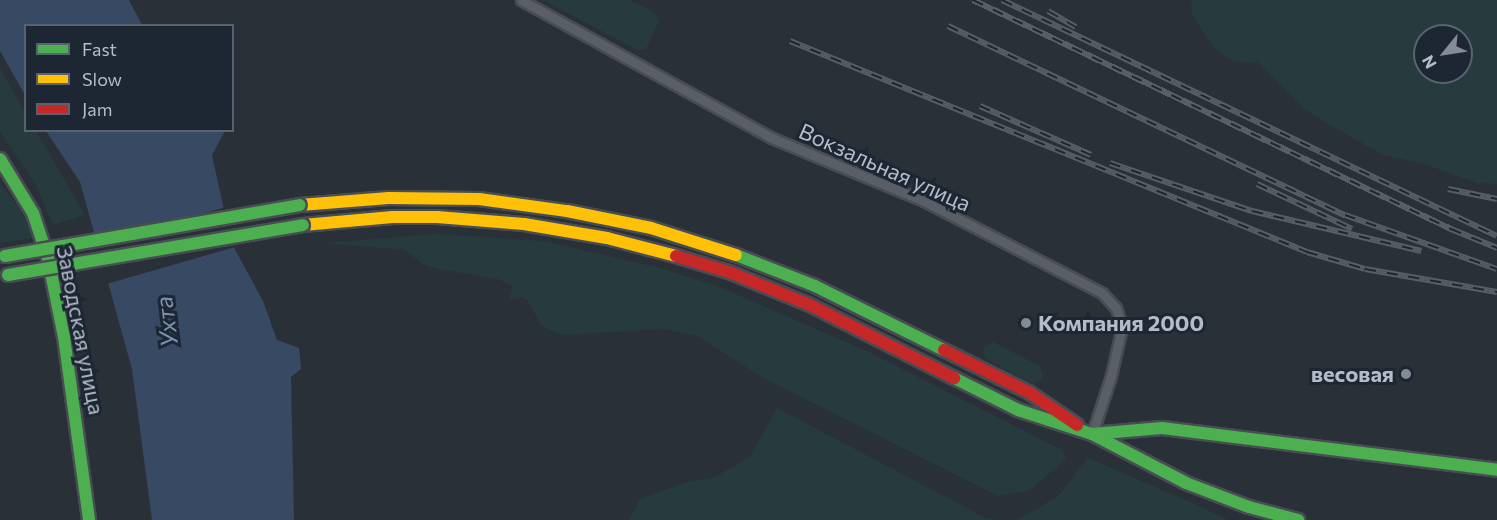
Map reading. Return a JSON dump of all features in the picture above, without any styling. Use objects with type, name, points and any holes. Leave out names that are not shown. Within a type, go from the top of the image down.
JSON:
[{"type":"street","name":"Вокзальная улица","points":[[521,0],[772,138],[916,198],[1102,293],[1116,308],[1122,327],[1111,376],[1092,434]]},
{"type":"street","name":"Заводская улица","points":[[0,159],[33,213],[48,258],[64,337],[84,470],[89,520]]},
{"type":"street","points":[[2,256],[300,205],[388,198],[479,199],[567,211],[651,228],[744,258],[815,286],[1030,393],[1092,434],[1186,483],[1249,507],[1298,520]]},
{"type":"street","points":[[4,275],[303,225],[393,217],[480,219],[565,230],[647,247],[729,272],[808,304],[1018,410],[1092,434],[1162,428],[1497,470]]},
{"type":"green space","points":[[543,0],[630,0],[654,12],[659,21],[646,49],[637,50]]},
{"type":"green space","points":[[1191,0],[1497,0],[1497,184],[1478,183],[1421,163],[1383,155],[1307,111],[1259,63],[1232,61],[1213,47],[1192,15]]},
{"type":"green space","points":[[0,68],[24,111],[24,132],[37,132],[85,215],[53,225],[35,183],[0,132]]},
{"type":"green space","points":[[0,182],[22,212],[34,238],[0,243]]},
{"type":"green space","points":[[436,234],[543,241],[660,268],[715,285],[869,352],[1062,450],[1066,459],[1029,491],[998,496],[763,378],[698,336],[663,329],[560,335],[541,325],[528,301],[521,297],[509,300],[513,286],[498,279],[438,269],[423,264],[405,250],[324,243]]},
{"type":"green space","points":[[993,342],[1040,366],[1043,378],[1033,384],[986,359],[983,353],[985,347]]},
{"type":"green space","points":[[777,408],[984,517],[997,520],[629,520],[640,499],[686,482],[713,478],[750,457]]},
{"type":"green space","points":[[1088,458],[1228,520],[1012,520],[1023,517],[1058,496]]},
{"type":"water","points":[[0,0],[129,0],[141,24],[24,24],[24,93],[0,51]]},
{"type":"water","name":"Ухта","points":[[47,132],[224,132],[212,155],[231,242],[263,301],[277,340],[299,348],[301,369],[291,377],[294,520],[152,520],[132,369],[80,182]]},
{"type":"pier","points":[[226,207],[237,246],[105,284],[93,245]]},
{"type":"railway","points":[[973,0],[1451,229],[1497,248]]},
{"type":"railway","points":[[1002,0],[1497,236]]},
{"type":"railway","points":[[1048,11],[1076,27]]},
{"type":"railway","points":[[948,26],[1345,215],[1497,269]]},
{"type":"railway","points":[[790,41],[1307,252],[1365,269],[1497,292]]},
{"type":"railway","points":[[980,106],[1091,155]]},
{"type":"railway","points":[[1110,163],[1252,211],[1421,251]]},
{"type":"railway","points":[[1257,184],[1352,229]]},
{"type":"railway","points":[[1448,189],[1497,199]]},
{"type":"traffic: fast","points":[[0,159],[33,213],[48,258],[64,337],[89,520]]},
{"type":"traffic: fast","points":[[5,256],[300,205]]},
{"type":"traffic: fast","points":[[8,275],[303,225]]},
{"type":"traffic: fast","points":[[736,255],[815,286],[944,350]]},
{"type":"traffic: fast","points":[[954,378],[1018,410],[1092,434],[1162,428],[1497,470]]},
{"type":"traffic: fast","points":[[1092,434],[1186,483],[1249,507],[1298,520]]},
{"type":"traffic: slow","points":[[300,205],[389,198],[479,199],[567,211],[651,228],[736,255]]},
{"type":"traffic: slow","points":[[303,225],[393,217],[437,217],[524,224],[607,238],[676,256]]},
{"type":"traffic: jam","points":[[676,256],[729,272],[808,304],[954,378]]},
{"type":"traffic: jam","points":[[944,350],[1030,393],[1077,425]]},
{"type":"place","name":"Компания 2000","points":[[1026,323]]},
{"type":"place","name":"весовая","points":[[1406,374]]}]
